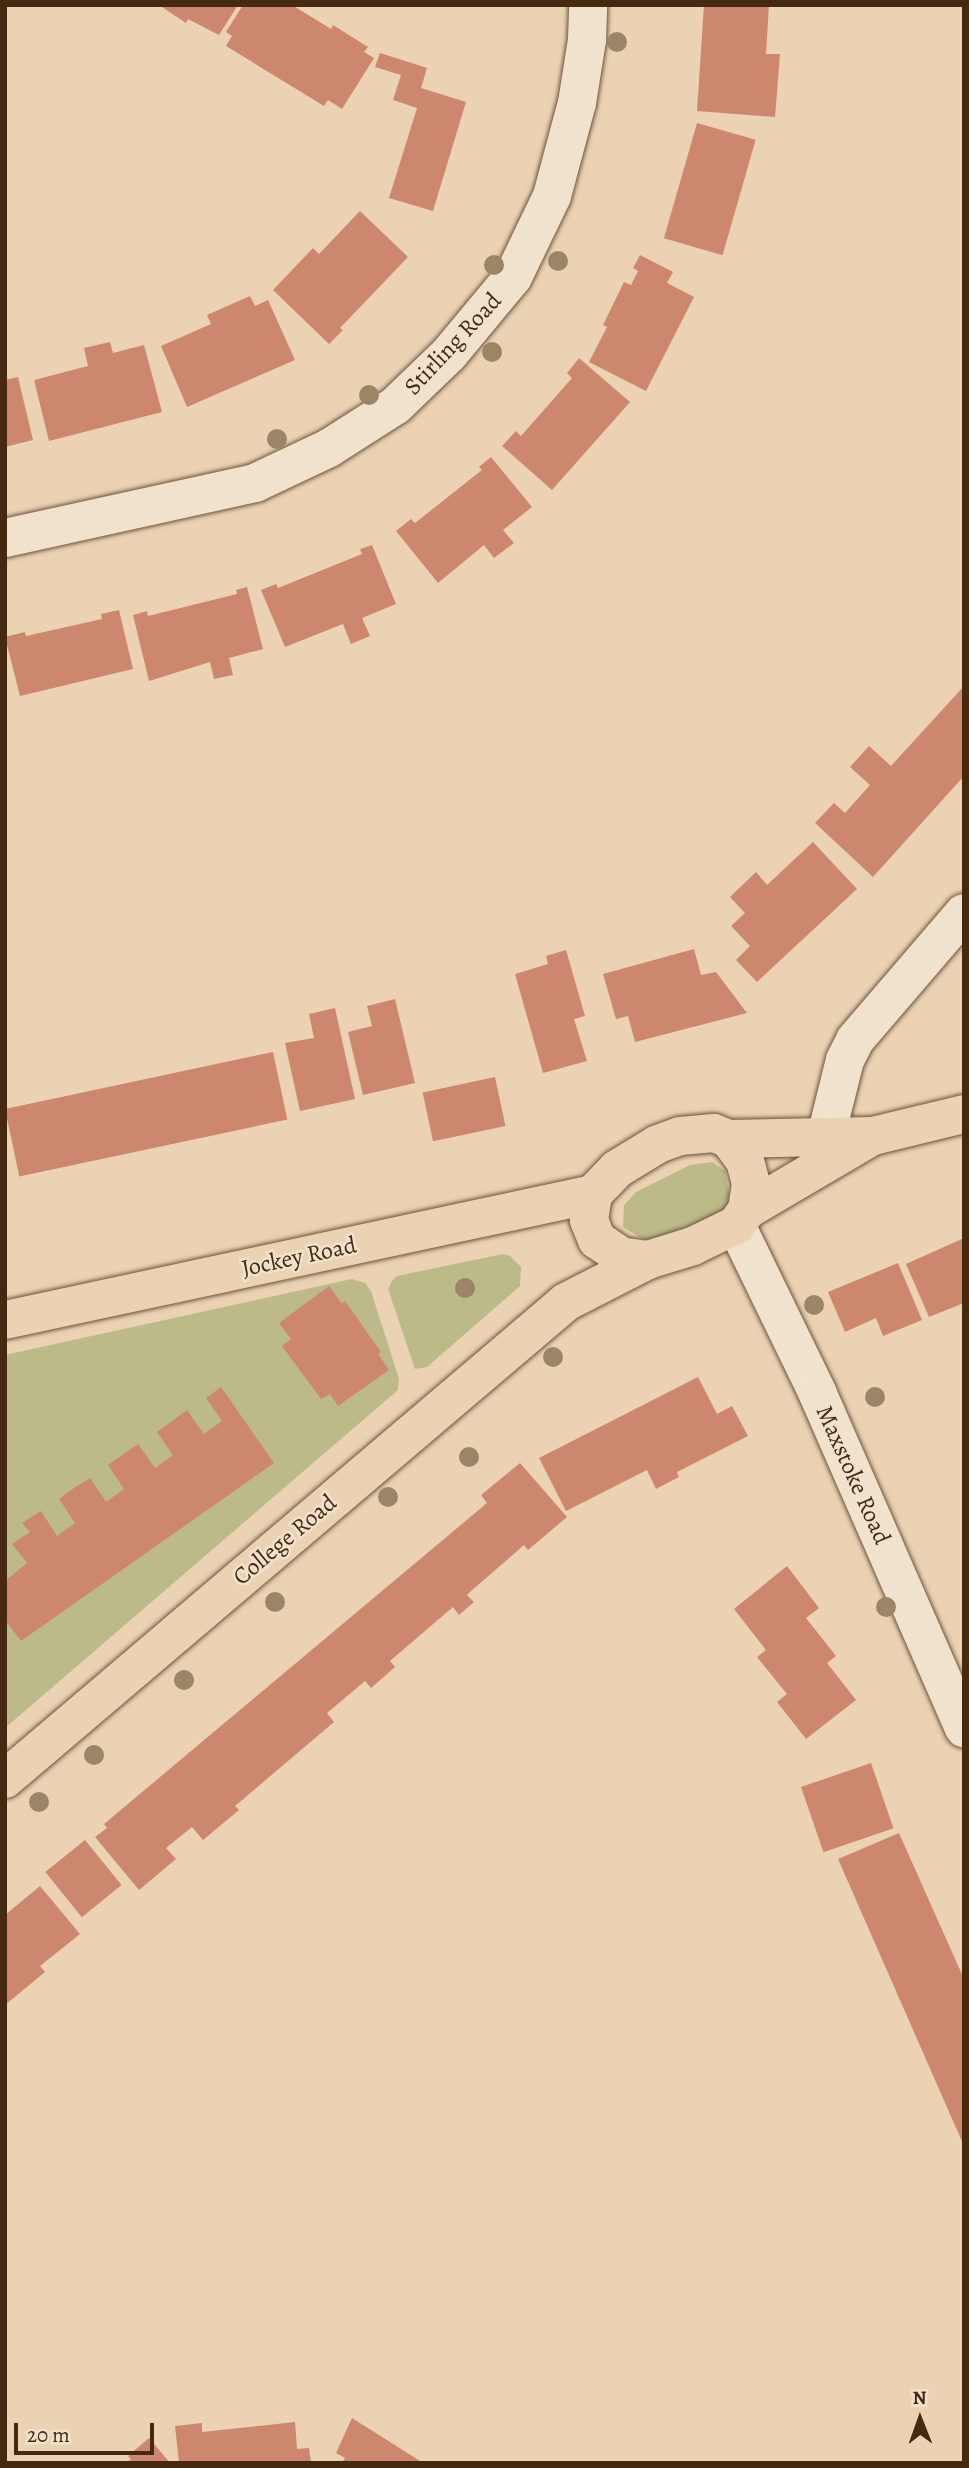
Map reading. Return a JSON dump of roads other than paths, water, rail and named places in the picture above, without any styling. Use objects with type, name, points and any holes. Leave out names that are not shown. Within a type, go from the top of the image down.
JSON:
[{"type":"main road","points":[[566,1302],[591,1207],[617,1169],[658,1144],[680,1136],[714,1133],[729,1139],[873,1136],[964,1114]]},
{"type":"main road","points":[[591,1207],[597,1240],[621,1256],[648,1260],[693,1246],[873,1136]]},
{"type":"main road","points":[[729,1139],[745,1161],[751,1184],[741,1217]]},
{"type":"main road","name":"Jockey Road","points":[[5,1320],[591,1207]]},
{"type":"main road","name":"College Road","points":[[5,1779],[566,1302],[648,1260]]},
{"type":"street","name":"Stirling Road","points":[[5,538],[255,484],[329,448],[395,406],[449,355],[519,266],[552,196],[563,156],[577,103],[587,40],[588,5]]},
{"type":"street","points":[[826,1136],[845,1060],[855,1040],[964,913]]},
{"type":"street","name":"Maxstoke Road","points":[[741,1217],[964,1728]]}]
